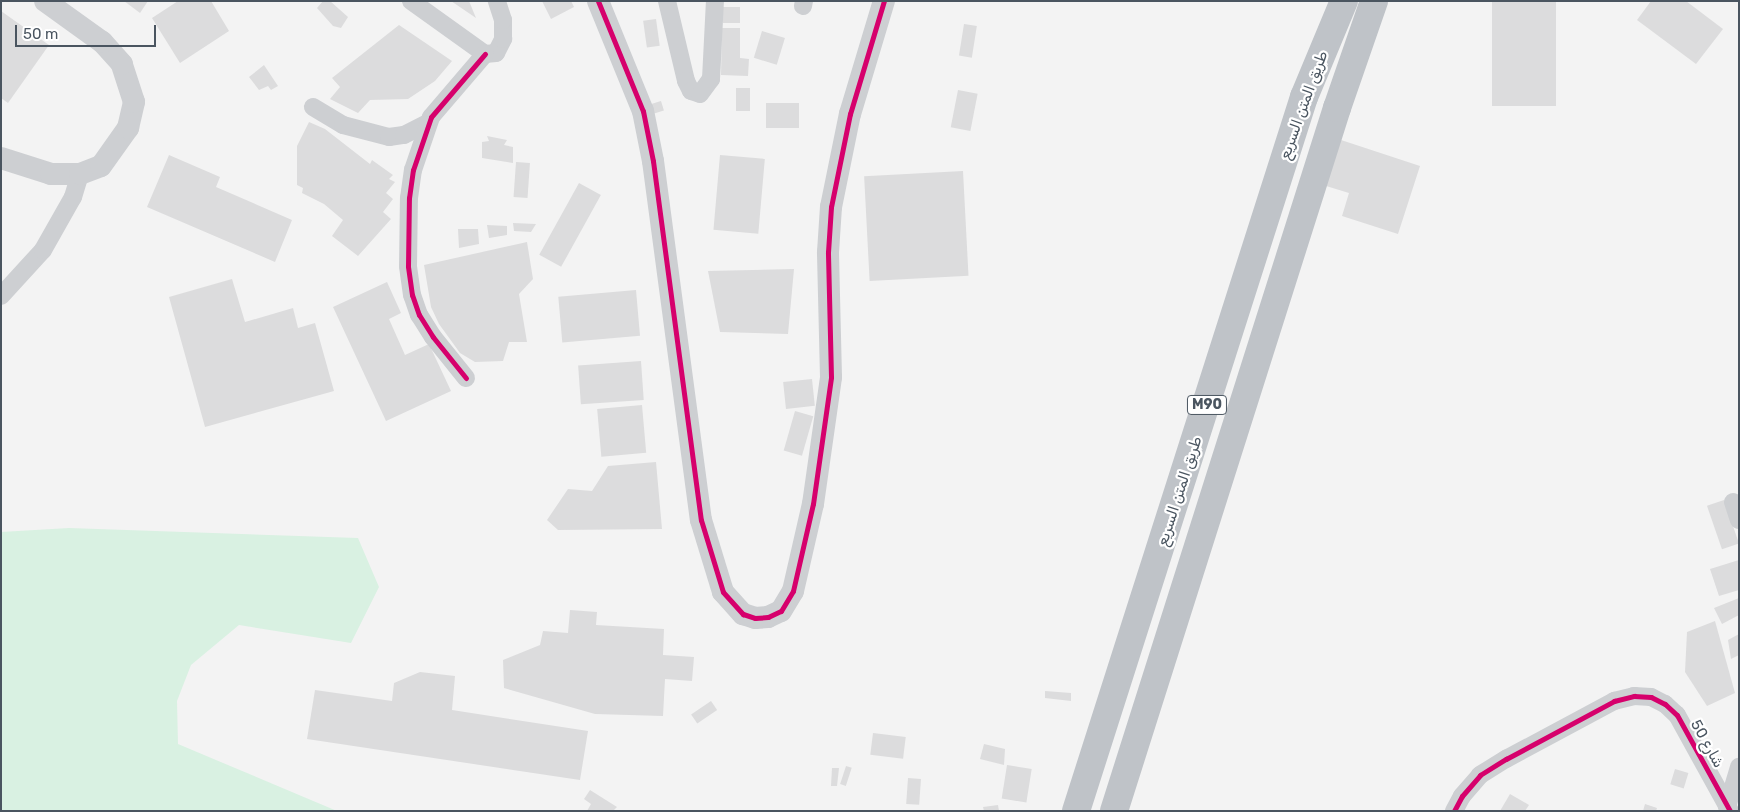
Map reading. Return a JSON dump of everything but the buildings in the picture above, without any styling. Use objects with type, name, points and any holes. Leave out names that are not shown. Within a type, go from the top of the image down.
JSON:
[{"type":"highway","name":"طريق المتن السريع","points":[[1076,811],[1304,97],[1344,1]]},
{"type":"highway","name":"طريق المتن السريع","points":[[1114,811],[1353,59],[1374,1]]},
{"type":"highway","points":[[1353,59],[1393,1]]},
{"type":"street","points":[[1,158],[51,174],[80,174],[101,166],[128,128],[134,102],[131,85],[122,64],[102,42],[45,1]]},
{"type":"street","points":[[411,1],[485,54],[496,53],[504,39],[503,20],[497,1]]},
{"type":"street","points":[[598,1],[643,111],[651,152],[701,520],[723,592],[743,614],[754,618],[768,617],[781,611],[793,591],[813,504],[831,377],[828,252],[831,207],[850,114],[884,1]]},
{"type":"street","points":[[667,1],[686,81],[691,91],[700,94],[711,79],[715,1]]},
{"type":"street","points":[[466,378],[419,315],[408,266],[413,170],[428,123],[485,54]]},
{"type":"street","points":[[314,107],[343,125],[389,137],[404,135],[428,123]]},
{"type":"street","points":[[1,296],[44,250],[74,197],[80,174]]},
{"type":"street","points":[[1733,502],[1739,520]]},
{"type":"street","name":"شارع 50","points":[[1454,811],[1462,796],[1480,775],[1614,701],[1634,696],[1651,697],[1665,704],[1677,715],[1729,809]]},
{"type":"street","points":[[1729,809],[1739,767]]},
{"type":"green space","points":[[69,528],[358,538],[379,587],[351,643],[239,625],[191,665],[177,701],[178,744],[337,811],[1,811],[1,532]]},
{"type":"cycle path","points":[[598,1],[643,111],[653,161],[701,520],[723,592],[743,614],[755,618],[768,617],[781,611],[793,591],[813,504],[831,377],[828,252],[831,207],[850,114],[884,1]]},
{"type":"cycle path","points":[[466,378],[433,337],[419,315],[412,295],[408,266],[409,198],[413,170],[431,117],[485,54]]},
{"type":"cycle path","points":[[1454,811],[1462,796],[1480,775],[1614,701],[1634,696],[1651,697],[1665,704],[1677,715],[1730,811]]}]
